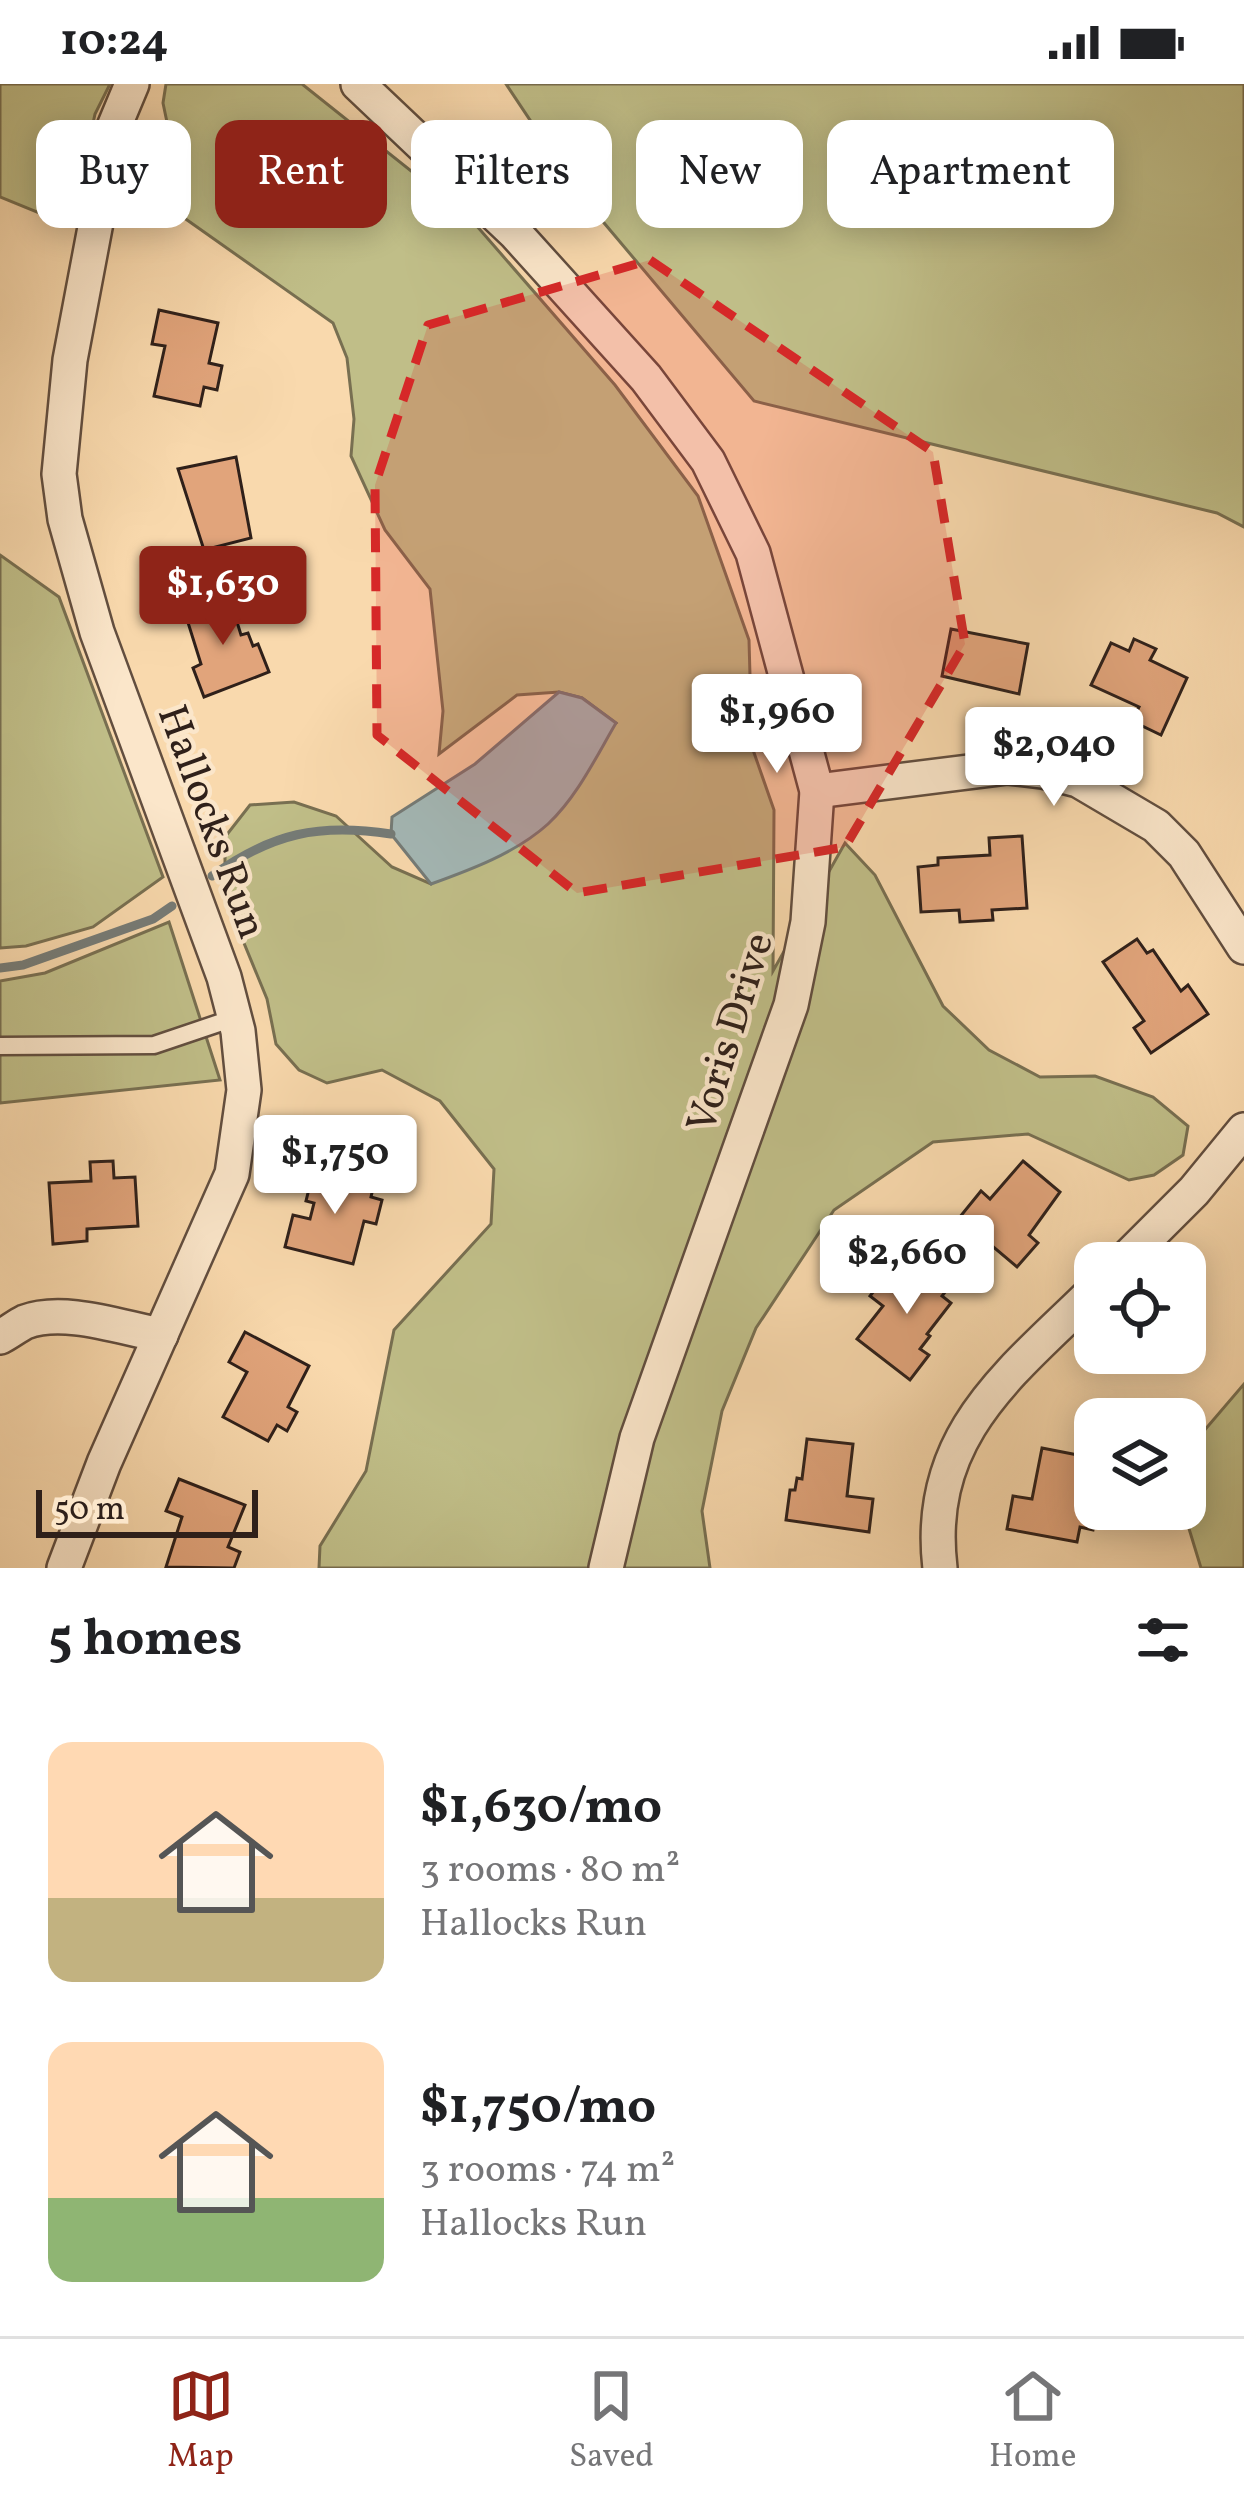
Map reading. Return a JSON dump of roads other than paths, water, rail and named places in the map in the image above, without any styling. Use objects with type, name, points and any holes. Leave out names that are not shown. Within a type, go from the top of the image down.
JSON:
[{"type":"street","name":"Hallocks Run","points":[[64,1568],[104,1463],[232,1174],[244,1090],[224,977],[97,632],[65,519],[59,474],[70,360],[114,128],[132,84]]},
{"type":"street","name":"Voris Drive","points":[[358,84],[515,233],[646,378],[708,461],[753,554],[817,791],[808,922],[791,1005],[638,1438],[606,1568]]},
{"type":"street","points":[[817,791],[1008,767],[1078,780],[1156,826],[1184,854],[1244,947]]},
{"type":"street","points":[[1143,1242],[1194,1192],[1244,1130]]},
{"type":"street","points":[[940,1568],[946,1474],[961,1437],[978,1408],[1074,1311]]},
{"type":"street","points":[[0,1337],[46,1318],[161,1335]]},
{"type":"lane","points":[[0,1046],[154,1045],[234,1018]]},
{"type":"waterway","points":[[212,876],[255,850],[297,835],[341,830],[391,834]]},
{"type":"waterway","points":[[0,968],[23,965],[153,919],[172,906]]}]
